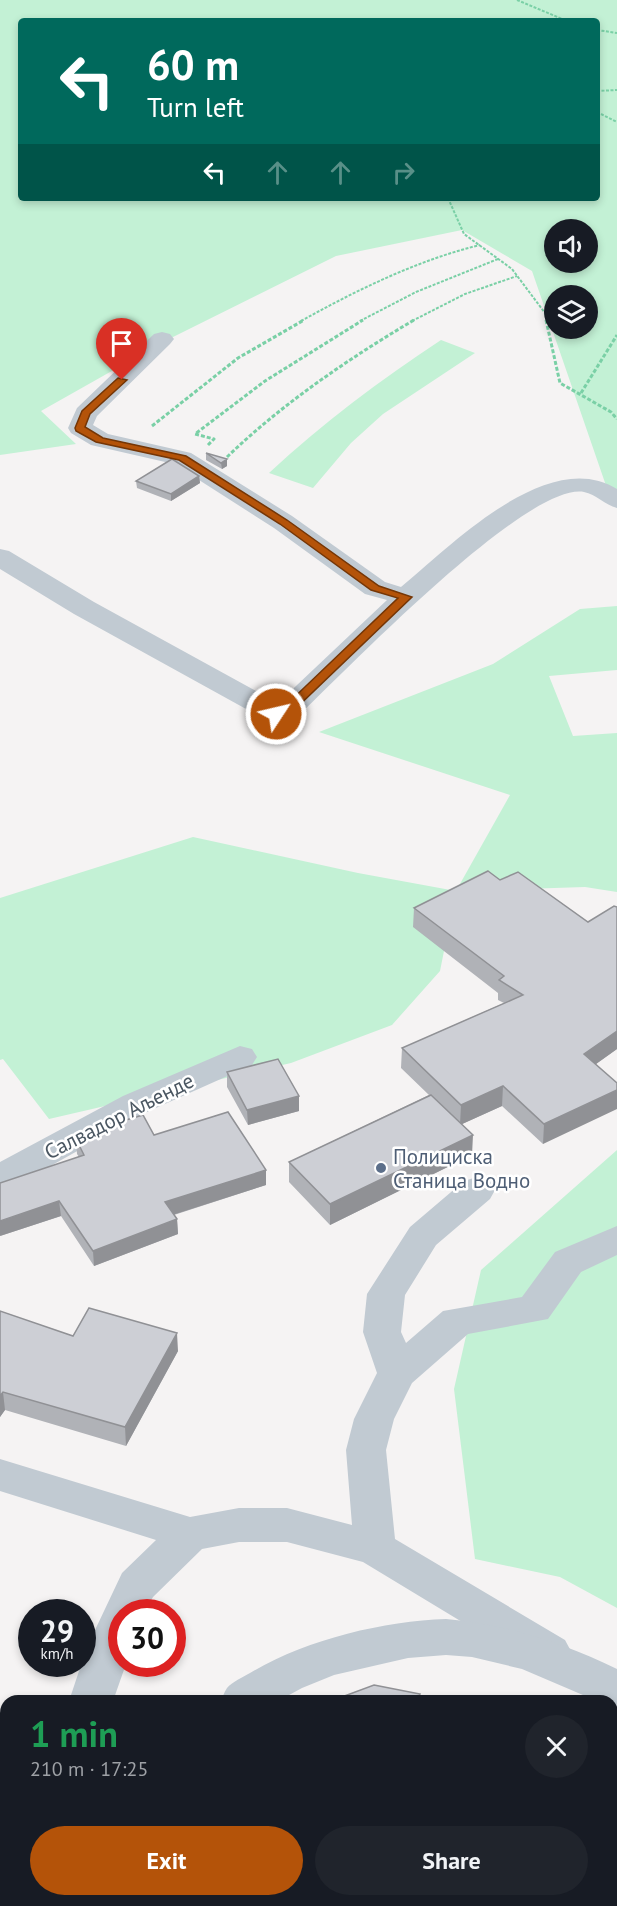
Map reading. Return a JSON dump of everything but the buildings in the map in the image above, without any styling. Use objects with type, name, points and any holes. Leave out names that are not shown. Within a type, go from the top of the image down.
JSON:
[{"type":"street","points":[[162,339],[86,413],[80,428],[100,440],[182,458],[284,522],[375,588],[406,597]]},
{"type":"street","points":[[0,557],[84,608],[276,714],[288,710],[406,597],[471,542],[517,509],[556,488],[584,484],[597,488],[617,500]]},
{"type":"street","name":"Салвадор Аљенде","points":[[0,1178],[135,1104],[240,1057]]},
{"type":"street","points":[[397,1373],[382,1332],[386,1294],[423,1236],[477,1190]]},
{"type":"street","points":[[375,1548],[366,1450],[374,1419],[397,1373],[457,1321],[534,1309],[568,1262],[617,1239]]},
{"type":"street","points":[[0,1475],[190,1534],[239,1525],[286,1524],[375,1548],[578,1670],[617,1690]]},
{"type":"street","points":[[130,1599],[137,1585],[190,1534]]},
{"type":"street","points":[[251,1695],[261,1687],[332,1655],[422,1638],[494,1644],[532,1653],[578,1670]]},
{"type":"street","points":[[93,1695],[108,1647]]},
{"type":"path","points":[[518,0],[560,18]]},
{"type":"path","points":[[600,30],[617,33]]},
{"type":"path","points":[[600,91],[617,90]]},
{"type":"path","points":[[600,114],[617,122]]},
{"type":"path","points":[[449,201],[464,234],[517,276],[545,313],[560,383],[581,393],[617,419]]},
{"type":"path","points":[[148,429],[238,358],[290,327],[338,302],[446,253],[480,245]]},
{"type":"path","points":[[212,450],[205,447],[214,439],[195,434],[287,364],[421,288],[498,259]]},
{"type":"path","points":[[227,457],[281,410],[384,338],[449,301],[487,283],[517,276]]},
{"type":"path","points":[[581,393],[617,335]]},
{"type":"path","points":[[220,454],[235,460]]},
{"type":"green space","points":[[0,0],[617,0],[617,508],[612,503],[555,339],[598,339],[598,285],[544,285],[544,306],[532,271],[462,230],[336,256],[165,341],[41,411],[76,444],[0,455]]},
{"type":"green space","points":[[441,340],[475,353],[383,414],[351,443],[313,488],[269,473],[352,403]]},
{"type":"green space","points":[[617,606],[617,670],[549,676],[573,736],[617,733],[617,892],[585,887],[456,891],[510,795],[319,732],[493,664],[580,609]]},
{"type":"green space","points":[[193,837],[358,873],[456,891],[440,971],[392,1025],[291,1063],[49,1119],[3,1059],[0,1060],[0,898]]},
{"type":"green space","points":[[617,1150],[617,1608],[560,1577],[475,1559],[454,1389],[481,1270]]},
{"type":"place","name":"Полициска Станица Водно","points":[[381,1168]]},
{"type":"route","points":[[122,380],[86,413],[80,428],[100,440],[182,458],[284,522],[375,588],[406,597],[288,710],[276,714]]}]
